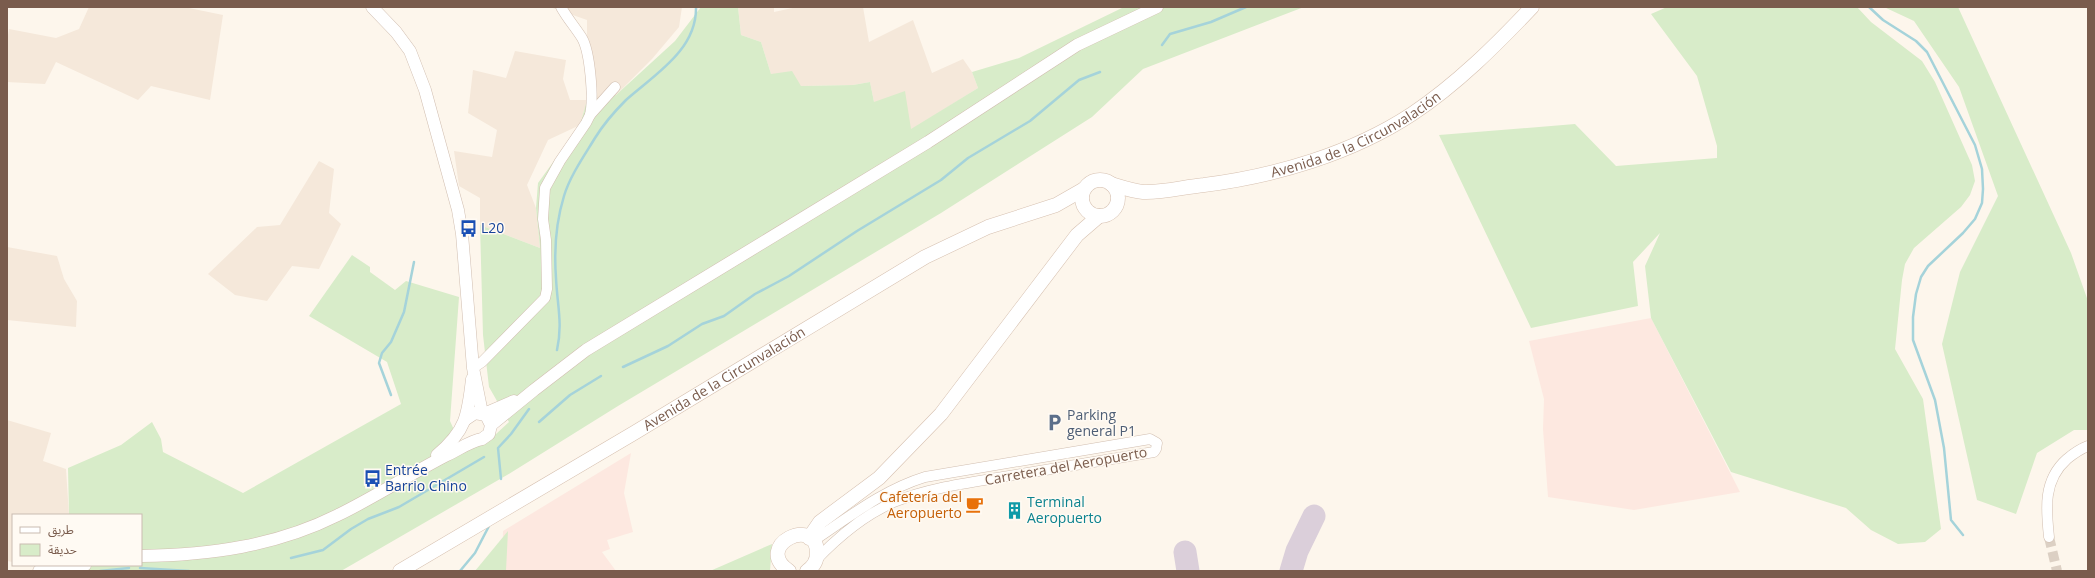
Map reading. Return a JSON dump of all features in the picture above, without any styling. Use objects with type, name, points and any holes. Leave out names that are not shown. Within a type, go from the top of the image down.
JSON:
[{"type":"main road","name":"Avenida de la Circunvalación","points":[[1144,192],[1220,183],[1267,173],[1311,161],[1359,142],[1410,114],[1443,91],[1494,47],[1532,7]]},
{"type":"main road","points":[[1056,205],[1097,180],[1144,192]]},
{"type":"main road","points":[[1111,184],[1118,198],[1114,208]]},
{"type":"main road","points":[[1084,189],[1082,194],[1085,208],[1089,213],[1099,216],[1105,215],[1114,208],[1144,192]]},
{"type":"main road","name":"Avenida de la Circunvalación","points":[[400,571],[925,258],[988,227],[1056,205]]},
{"type":"main road","points":[[1056,205],[1085,208]]},
{"type":"main road","points":[[1077,234],[1085,208]]},
{"type":"main road","points":[[811,539],[815,526],[824,517],[878,478],[941,414],[1077,234],[1099,216]]},
{"type":"main road","points":[[783,569],[779,558],[780,547],[787,538],[807,524],[824,517]]},
{"type":"main road","points":[[793,535],[798,534],[811,539],[817,550],[816,560],[807,571]]},
{"type":"street","points":[[142,556],[196,554],[244,548],[288,536],[338,515],[421,468],[489,434],[491,425],[489,418],[483,413],[473,368],[462,234],[458,210],[425,90],[410,51],[396,32],[372,7]]},
{"type":"street","points":[[478,440],[466,433],[473,368],[482,362],[545,298],[547,289],[546,240],[543,219],[544,188],[560,161],[586,124],[592,108],[586,49],[582,39],[560,7]]},
{"type":"street","points":[[491,425],[557,371],[586,350],[928,142],[1077,45],[1157,7]]},
{"type":"street","points":[[590,115],[615,87]]},
{"type":"street","points":[[421,468],[449,444],[472,414],[483,413],[532,391]]},
{"type":"street","name":"Carretera del Aeropuerto","points":[[811,539],[866,505],[908,483],[926,477],[1150,439],[1157,443],[1154,452],[961,485],[908,497],[879,510],[848,531],[816,560]]},
{"type":"street","points":[[2049,537],[2046,504],[2048,490],[2053,476],[2062,464],[2088,446]]},
{"type":"street","points":[[1094,449],[1098,461]]},
{"type":"street","points":[[1026,461],[1027,473]]},
{"type":"street","points":[[958,472],[961,485]]},
{"type":"street","points":[[40,571],[77,566]]},
{"type":"shaded area","points":[[89,7],[184,7],[223,15],[210,100],[151,86],[138,100],[56,62],[45,84],[7,82],[7,41],[9,29],[56,38],[79,29]]},
{"type":"shaded area","points":[[550,7],[682,7],[679,27],[652,59],[616,95],[587,100],[587,20]]},
{"type":"shaded area","points":[[738,7],[774,7],[774,12],[797,7],[863,7],[869,42],[913,20],[932,73],[963,59],[972,72],[978,88],[911,130],[874,102],[870,82],[853,85],[801,86],[771,74],[761,42],[741,35]]},
{"type":"shaded area","points":[[515,51],[566,60],[563,79],[570,100],[587,100],[580,125],[548,140],[527,185],[536,208],[540,248],[480,225],[480,198],[459,186],[454,151],[492,157],[497,130],[468,113],[473,70],[506,78]]},
{"type":"shaded area","points":[[319,161],[334,169],[329,213],[341,224],[319,269],[292,266],[267,301],[235,295],[208,274],[257,227],[280,225]]},
{"type":"shaded area","points":[[7,247],[57,256],[64,279],[77,301],[76,327],[7,320]]},
{"type":"shaded area","points":[[1651,318],[1740,492],[1634,510],[1548,497],[1543,429],[1544,399],[1529,341]]},
{"type":"shaded area","points":[[7,420],[51,433],[43,461],[66,469],[69,514],[12,514],[12,562],[7,561]]},
{"type":"shaded area","points":[[631,453],[624,493],[633,532],[607,540],[610,549],[602,552],[616,571],[502,571],[503,531]]},
{"type":"green space","points":[[701,7],[738,7],[741,35],[761,42],[771,74],[792,71],[801,86],[853,85],[870,82],[874,102],[905,91],[911,129],[978,88],[972,72],[1019,58],[1124,7],[1304,7],[1143,69],[1092,117],[941,213],[618,406],[507,475],[341,571],[70,571],[70,566],[142,566],[142,514],[69,514],[68,468],[121,445],[152,422],[161,439],[163,452],[243,493],[401,404],[387,362],[309,316],[352,255],[370,267],[370,272],[395,290],[406,281],[459,297],[450,421],[464,452],[496,434],[509,422],[489,387],[483,335],[480,225],[540,248],[536,208],[538,183],[580,125],[587,100],[616,95],[675,41]]},
{"type":"green space","points":[[1667,7],[1857,7],[1871,22],[1922,61],[1935,82],[1972,165],[1975,181],[1970,195],[1961,207],[1914,248],[1905,264],[1902,280],[1895,349],[1923,399],[1941,529],[1925,542],[1898,544],[1871,530],[1846,508],[1731,472],[1651,318],[1645,266],[1660,233],[1633,262],[1638,306],[1531,328],[1439,135],[1575,124],[1616,166],[1717,158],[1717,146],[1697,76],[1651,14]]},
{"type":"green space","points":[[1884,7],[1958,7],[2071,253],[2088,301],[2088,430],[2074,430],[2037,453],[2016,514],[1977,500],[1942,344],[1960,272],[1998,196],[1959,87],[1914,21]]},
{"type":"green space","points":[[508,531],[506,571],[475,571]]},
{"type":"green space","points":[[772,544],[770,571],[710,571]]},
{"type":"waterway","points":[[557,350],[560,331],[555,268],[557,226],[561,206],[567,189],[582,159],[609,118],[626,100],[661,71],[682,49],[694,22],[696,7]]},
{"type":"waterway","points":[[1162,45],[1170,34],[1211,22],[1246,7]]},
{"type":"waterway","points":[[1869,7],[1883,20],[1916,41],[1927,52],[1975,145],[1982,169],[1982,203],[1975,219],[1963,233],[1928,266],[1921,277],[1916,294],[1913,317],[1913,340],[1935,400],[1944,448],[1951,520],[1963,535]]},
{"type":"waterway","points":[[623,367],[668,346],[702,324],[724,316],[755,294],[789,276],[857,231],[941,180],[968,158],[1030,121],[1079,80],[1100,72]]},
{"type":"waterway","points":[[391,395],[379,363],[382,353],[391,342],[404,312],[414,262]]},
{"type":"waterway","points":[[539,422],[570,395],[601,376]]},
{"type":"waterway","points":[[501,479],[498,448],[511,434],[529,409]]},
{"type":"waterway","points":[[291,558],[323,550],[351,529],[368,519],[399,507],[484,457]]},
{"type":"waterway","points":[[460,571],[475,553],[489,526]]},
{"type":"waterway","points":[[100,571],[129,568]]},
{"type":"waterway","points":[[140,568],[189,571]]},
{"type":"taxiway","points":[[1291,571],[1297,551],[1314,516]]},
{"type":"taxiway","points":[[1185,552],[1188,571]]},
{"type":"tunnel","points":[[2049,537],[2057,571]]},
{"type":"place","name":"L20","points":[[468,228]]},
{"type":"place","name":"Parking general P1","points":[[1054,423]]},
{"type":"place","name":"Entrée Barrio Chino","points":[[372,478]]},
{"type":"place","name":"Cafetería del Aeropuerto","points":[[975,505]]},
{"type":"place","name":"Terminal Aeropuerto","points":[[1014,510]]}]
